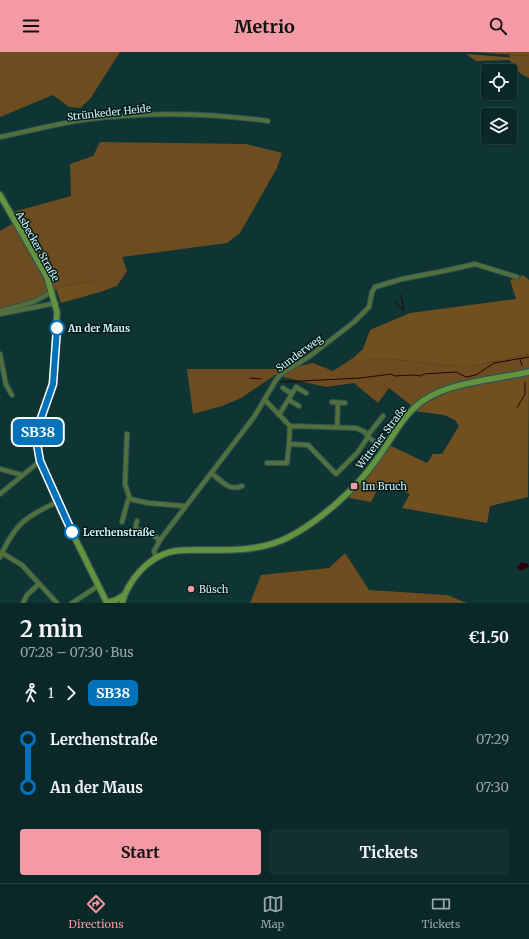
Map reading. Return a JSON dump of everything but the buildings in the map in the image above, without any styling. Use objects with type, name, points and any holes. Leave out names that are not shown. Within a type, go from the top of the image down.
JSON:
[{"type":"main road","name":"Asbecker Straße","points":[[0,195],[43,271],[53,292],[56,303],[58,324],[53,381],[40,418],[37,437],[40,461],[57,502],[98,586],[108,602],[116,600],[124,595]]},
{"type":"main road","name":"Wittener Straße","points":[[122,603],[124,595],[138,574],[147,564],[156,558],[170,552],[180,550],[252,549],[278,542],[320,516],[361,479],[378,458],[408,414],[424,400],[452,389],[529,372]]},
{"type":"street","name":"Strünkeder Heide","points":[[0,137],[88,120],[151,114],[229,116],[268,121]]},
{"type":"street","name":"Sunderweg","points":[[156,558],[154,551],[160,540],[265,400],[281,374],[310,356],[354,322],[369,306],[372,292],[381,284],[455,269],[469,264],[475,264],[516,277]]},
{"type":"street","points":[[0,313],[32,302],[53,292]]},
{"type":"street","points":[[0,313],[56,303]]},
{"type":"street","points":[[0,354],[6,385],[12,394]]},
{"type":"street","points":[[279,415],[296,387],[306,393]]},
{"type":"street","points":[[283,388],[292,394]]},
{"type":"street","points":[[265,400],[290,426],[356,428],[379,445]]},
{"type":"street","points":[[289,400],[299,406]]},
{"type":"street","points":[[332,402],[345,403]]},
{"type":"street","points":[[337,427],[338,402]]},
{"type":"street","points":[[289,444],[308,445],[336,474],[358,452],[383,416]]},
{"type":"street","points":[[267,464],[287,463],[290,426]]},
{"type":"street","points":[[127,434],[125,484],[130,499]]},
{"type":"street","points":[[0,494],[40,461]]},
{"type":"street","points":[[0,469],[22,475]]},
{"type":"street","points":[[211,473],[228,486],[233,488],[242,486]]},
{"type":"street","points":[[130,499],[148,503],[185,506]]},
{"type":"street","points":[[122,522],[128,500],[130,499]]},
{"type":"street","points":[[57,502],[32,513],[17,527],[1,555],[22,565],[57,603]]},
{"type":"street","points":[[137,521],[135,531],[148,532],[160,540]]},
{"type":"street","points":[[22,603],[27,595],[39,584]]},
{"type":"street","points":[[72,603],[98,586]]},
{"type":"shaded area","points":[[0,52],[120,52],[90,99],[80,108],[69,107],[53,95],[0,117]]},
{"type":"shaded area","points":[[474,52],[529,52],[529,56]]},
{"type":"shaded area","points":[[466,54],[529,59],[529,73],[509,60],[476,61]]},
{"type":"shaded area","points":[[509,55],[529,56],[529,78],[517,71],[517,64],[512,63]]},
{"type":"shaded area","points":[[100,142],[246,144],[282,153],[277,168],[240,233],[227,243],[122,257],[127,271],[117,286],[100,292],[92,282],[64,286],[40,298],[0,309],[0,231],[12,224],[13,212],[71,196],[70,164],[93,156]]},
{"type":"shaded area","points":[[523,275],[529,280],[529,354],[467,367],[379,358],[355,362],[353,358],[363,349],[370,330],[410,313],[516,299],[510,280]]},
{"type":"shaded area","points":[[92,282],[100,292],[61,303],[56,289],[64,286]]},
{"type":"shaded area","points":[[529,354],[529,371],[424,397],[412,406],[389,388],[378,403],[354,383],[326,387],[275,375],[241,398],[222,406],[193,414],[187,369],[286,369],[313,363],[333,371],[353,358],[355,362],[379,358],[467,367]]},
{"type":"shaded area","points":[[529,375],[528,497],[490,506],[487,523],[402,508],[410,494],[381,483],[371,502],[349,498],[348,495],[370,473],[389,445],[427,463],[433,454],[442,454],[459,426],[455,420],[444,415],[415,411],[427,402],[455,390],[469,386]]},
{"type":"shaded area","points":[[345,553],[369,590],[447,595],[467,603],[250,603],[261,575],[329,568]]},
{"type":"shaded area","points":[[522,562],[528,564],[529,567],[520,571],[517,567]]},
{"type":"waterway","points":[[401,295],[404,310]]},
{"type":"waterway","points":[[395,302],[403,310]]},
{"type":"waterway","points":[[281,382],[361,378],[391,374],[395,376],[420,376],[424,374],[456,372],[466,377],[476,375],[494,363],[529,357]]},
{"type":"waterway","points":[[520,359],[522,366]]},
{"type":"waterway","points":[[250,378],[261,379]]},
{"type":"waterway","points":[[517,408],[525,394],[525,382]]},
{"type":"bus line","name":"SB38","points":[[57,328],[53,384],[42,412],[37,444],[40,461],[57,502],[72,532]]},
{"type":"place","name":"An der Maus","points":[[57,328]]},
{"type":"place","name":"Im Bruch","points":[[354,486]]},
{"type":"place","name":"Lerchenstraße","points":[[72,532]]},
{"type":"place","name":"Büsch","points":[[191,589]]}]
